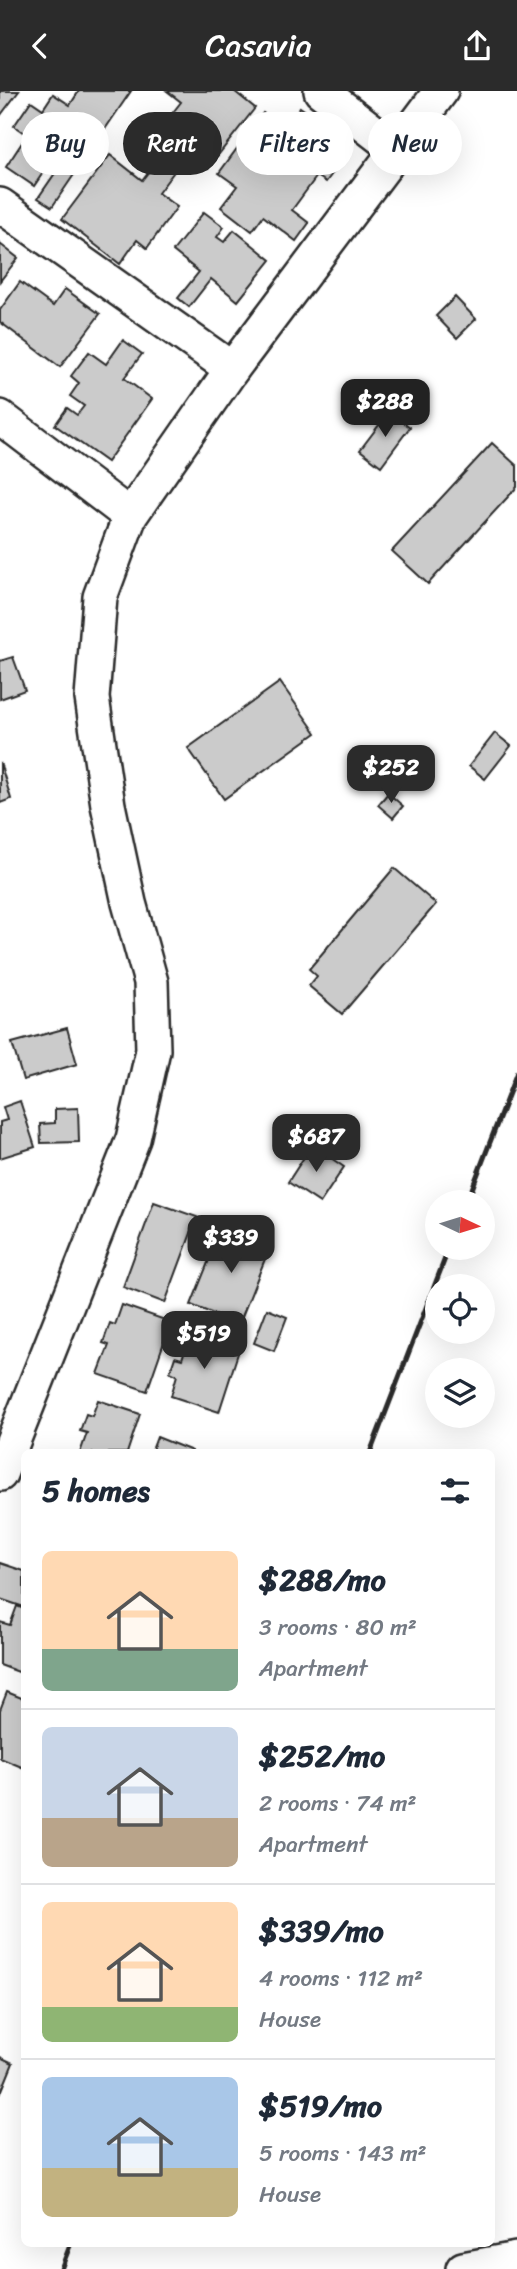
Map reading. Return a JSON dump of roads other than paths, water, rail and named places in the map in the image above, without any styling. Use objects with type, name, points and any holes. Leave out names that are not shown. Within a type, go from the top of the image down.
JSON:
[{"type":"street","points":[[321,91],[368,127]]},
{"type":"street","points":[[425,112],[441,91]]},
{"type":"street","points":[[0,1474],[133,1139],[153,1050],[151,982],[129,903],[108,804],[92,698],[100,597],[130,516],[232,369],[378,175]]},
{"type":"street","points":[[0,205],[232,369]]},
{"type":"street","points":[[0,417],[130,516]]},
{"type":"street","points":[[463,2269],[517,2259]]},
{"type":"railway","points":[[472,1190],[517,1072]]},
{"type":"railway","points":[[372,1449],[444,1260]]},
{"type":"railway","points":[[61,2269],[69,2247]]}]
